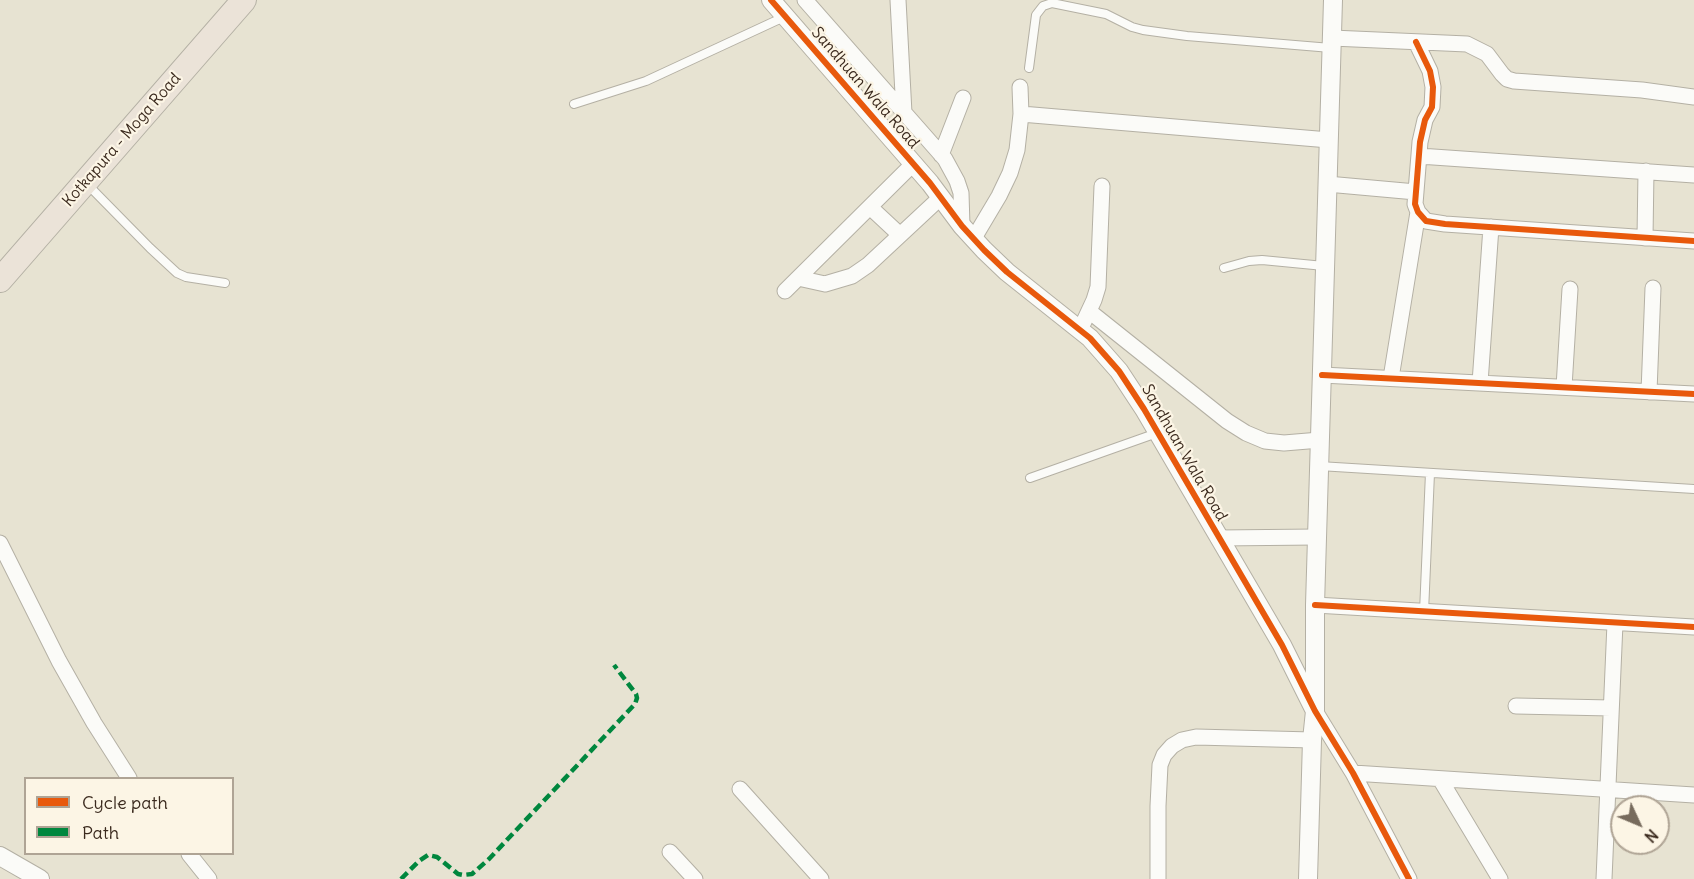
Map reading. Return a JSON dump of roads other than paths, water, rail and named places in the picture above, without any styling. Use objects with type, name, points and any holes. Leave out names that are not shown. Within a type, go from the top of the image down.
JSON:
[{"type":"highway","name":"Kotkapura - Moga Road","points":[[0,280],[244,0]]},
{"type":"street","name":"Sandhuan Wala Road","points":[[771,0],[913,164],[968,232],[1007,272],[1090,338],[1119,371],[1282,645],[1315,711]]},
{"type":"street","points":[[805,0],[952,170],[961,192],[968,232]]},
{"type":"street","points":[[898,0],[904,113]]},
{"type":"street","points":[[1308,879],[1315,711],[1317,537],[1333,0]]},
{"type":"street","points":[[1416,42],[1430,71],[1433,87],[1432,107],[1422,130],[1415,204],[1418,212],[1426,221],[1694,241]]},
{"type":"street","points":[[1332,43],[1467,44],[1487,54],[1507,79],[1514,81],[1641,90],[1694,97]]},
{"type":"street","points":[[968,232],[999,196],[1010,173],[1017,150],[1021,114],[1020,87]]},
{"type":"street","points":[[941,155],[963,98]]},
{"type":"street","points":[[1021,114],[1329,140]]},
{"type":"street","points":[[1419,156],[1694,174]]},
{"type":"street","points":[[785,291],[913,164]]},
{"type":"street","points":[[1645,238],[1646,171]]},
{"type":"street","points":[[1328,184],[1416,192]]},
{"type":"street","points":[[1080,330],[1098,287],[1100,274],[1102,186]]},
{"type":"street","points":[[798,278],[825,284],[852,276],[868,265],[941,197]]},
{"type":"street","points":[[870,207],[900,235]]},
{"type":"street","points":[[1391,378],[1418,212]]},
{"type":"street","points":[[1480,383],[1491,227]]},
{"type":"street","points":[[1649,392],[1653,288]]},
{"type":"street","points":[[1564,387],[1570,289]]},
{"type":"street","points":[[1089,311],[1227,421],[1246,433],[1265,441],[1275,442],[1320,440]]},
{"type":"street","points":[[1322,375],[1694,394]]},
{"type":"street","points":[[1218,538],[1317,537]]},
{"type":"street","points":[[0,543],[59,661],[128,777]]},
{"type":"street","points":[[1316,605],[1694,627]]},
{"type":"street","points":[[1604,879],[1615,623]]},
{"type":"street","points":[[1516,706],[1611,708]]},
{"type":"street","points":[[1315,711],[1353,773],[1409,879]]},
{"type":"street","points":[[1158,879],[1160,765],[1164,755],[1172,746],[1182,740],[1196,737],[1312,740]]},
{"type":"street","points":[[1353,773],[1694,795]]},
{"type":"street","points":[[1440,779],[1500,879]]},
{"type":"street","points":[[740,789],[820,879]]},
{"type":"street","points":[[670,852],[695,879]]},
{"type":"street","points":[[190,855],[209,879]]},
{"type":"street","points":[[0,856],[40,879]]},
{"type":"lane","points":[[1029,68],[1036,15],[1043,6],[1052,2],[1106,14],[1143,30],[1187,36],[1332,43]]},
{"type":"lane","points":[[574,104],[646,81],[785,17]]},
{"type":"lane","points":[[85,182],[177,273],[186,277],[225,283]]},
{"type":"lane","points":[[1224,268],[1262,260],[1325,266]]},
{"type":"lane","points":[[1030,478],[1157,433]]},
{"type":"lane","points":[[1319,466],[1694,489]]},
{"type":"lane","points":[[1424,612],[1430,473]]}]
